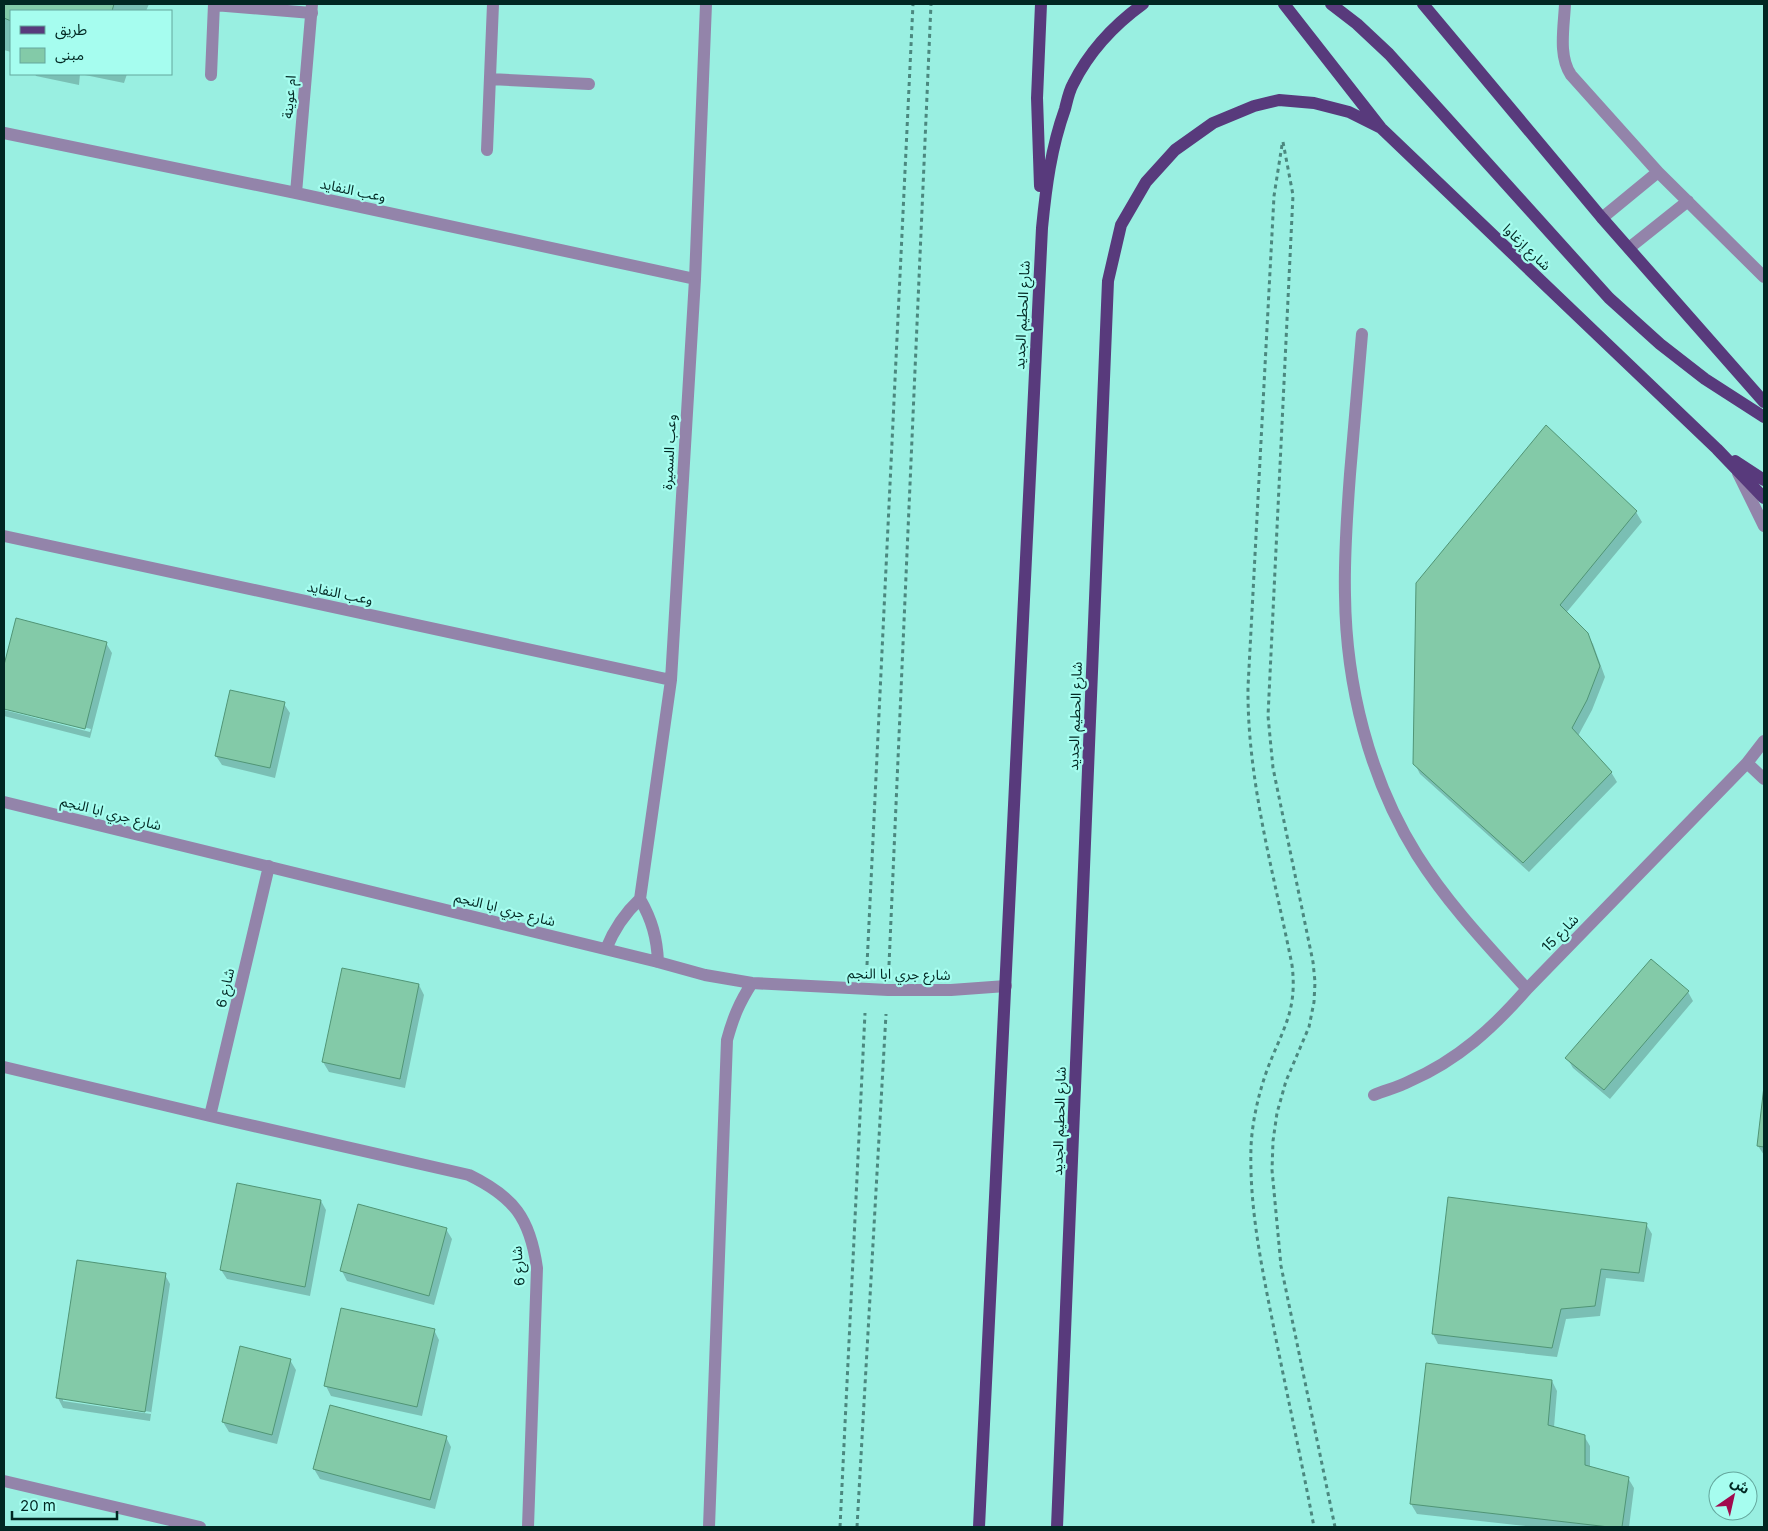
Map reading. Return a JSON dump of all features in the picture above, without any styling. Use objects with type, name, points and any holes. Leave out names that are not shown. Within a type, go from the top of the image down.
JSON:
[{"type":"main road","points":[[1040,4],[1037,98],[1042,228]]},
{"type":"main road","name":"شارع الحطيم الجديد","points":[[980,1527],[1042,228],[1047,175],[1058,128],[1073,84],[1096,48],[1126,17],[1142,4]]},
{"type":"main road","name":"شارع إزغاوا","points":[[1284,4],[1381,128],[1717,449],[1764,498]]},
{"type":"main road","points":[[1331,4],[1357,24],[1389,54],[1609,298],[1660,344],[1705,378],[1764,417]]},
{"type":"main road","points":[[1423,4],[1602,218],[1764,402]]},
{"type":"main road","name":"شارع الحطيم الجديد","points":[[1057,1527],[1107,301],[1110,272],[1121,225],[1146,182],[1175,150],[1213,123],[1254,106],[1279,100],[1314,102],[1349,112],[1381,128]]},
{"type":"main road","points":[[1717,449],[1764,480]]},
{"type":"street","points":[[211,74],[214,4],[312,8]]},
{"type":"street","points":[[487,150],[493,4]]},
{"type":"street","name":"وعب السميرة","points":[[640,900],[671,680],[695,279],[706,4]]},
{"type":"street","points":[[1565,4],[1563,56],[1566,67],[1658,172],[1764,277]]},
{"type":"street","name":"ام عوينة","points":[[296,193],[312,8]]},
{"type":"street","points":[[490,79],[589,84]]},
{"type":"street","name":"وعب النفايد","points":[[4,133],[296,193],[695,279]]},
{"type":"street","points":[[1602,218],[1658,172]]},
{"type":"street","points":[[1629,248],[1688,201]]},
{"type":"street","points":[[1362,334],[1345,540],[1344,596],[1349,652],[1356,696],[1366,739],[1379,782],[1416,854],[1464,920],[1527,989]]},
{"type":"street","points":[[1736,469],[1764,526]]},
{"type":"street","name":"وعب النفايد","points":[[4,536],[671,680]]},
{"type":"street","name":"شارع 15","points":[[1374,1095],[1410,1082],[1443,1065],[1474,1043],[1502,1018],[1527,989],[1747,763],[1764,741]]},
{"type":"street","points":[[1747,763],[1764,779]]},
{"type":"street","name":"شارع جري ابا النجم","points":[[4,802],[606,949],[705,975],[752,983],[888,990],[951,990],[1006,986]]},
{"type":"street","name":"شارع 6","points":[[210,1116],[269,866]]},
{"type":"street","points":[[606,949],[620,922],[640,900],[654,928],[658,944],[658,962]]},
{"type":"street","points":[[709,1527],[727,1040],[734,1016],[752,983]]},
{"type":"street","name":"شارع 6","points":[[4,1067],[469,1175],[491,1186],[510,1202],[525,1222],[534,1244],[536,1268],[528,1527]]},
{"type":"street","points":[[4,1481],[200,1527]]},
{"type":"path","points":[[840,1527],[912,4]]},
{"type":"path","points":[[857,1527],[888,990],[930,4]]},
{"type":"path","points":[[1314,1527],[1262,1269],[1251,1170],[1252,1139],[1256,1109],[1266,1074],[1289,1020],[1294,982],[1252,771],[1248,716],[1274,196],[1283,142],[1293,195],[1268,716],[1273,768],[1313,962],[1315,982],[1314,1002],[1309,1027],[1286,1081],[1277,1113],[1273,1141],[1272,1170],[1281,1266],[1335,1527]]},
{"type":"building","points":[[4,4],[114,4],[112,10],[10,10],[10,21],[4,18]]},
{"type":"building","points":[[1546,425],[1637,511],[1560,605],[1588,633],[1600,666],[1587,700],[1572,728],[1612,772],[1523,863],[1413,764],[1416,583]]},
{"type":"building","points":[[16,618],[107,642],[85,729],[4,709],[4,665]]},
{"type":"building","points":[[230,690],[285,702],[270,768],[215,756]]},
{"type":"building","points":[[1651,959],[1689,991],[1604,1090],[1565,1058]]},
{"type":"building","points":[[342,968],[419,984],[400,1079],[322,1062]]},
{"type":"building","points":[[1764,1086],[1764,1147],[1757,1146]]},
{"type":"building","points":[[237,1183],[321,1200],[305,1287],[220,1270]]},
{"type":"building","points":[[1448,1197],[1647,1223],[1639,1273],[1601,1269],[1595,1306],[1561,1309],[1552,1348],[1432,1334]]},
{"type":"building","points":[[358,1204],[447,1228],[429,1296],[340,1271]]},
{"type":"building","points":[[77,1260],[166,1273],[145,1412],[56,1398]]},
{"type":"building","points":[[341,1308],[435,1329],[417,1407],[324,1386]]},
{"type":"building","points":[[240,1346],[291,1359],[272,1435],[222,1422]]},
{"type":"building","points":[[1426,1363],[1552,1380],[1548,1425],[1585,1435],[1585,1465],[1629,1477],[1622,1527],[1410,1504]]},
{"type":"building","points":[[330,1405],[447,1436],[430,1500],[313,1469]]}]
